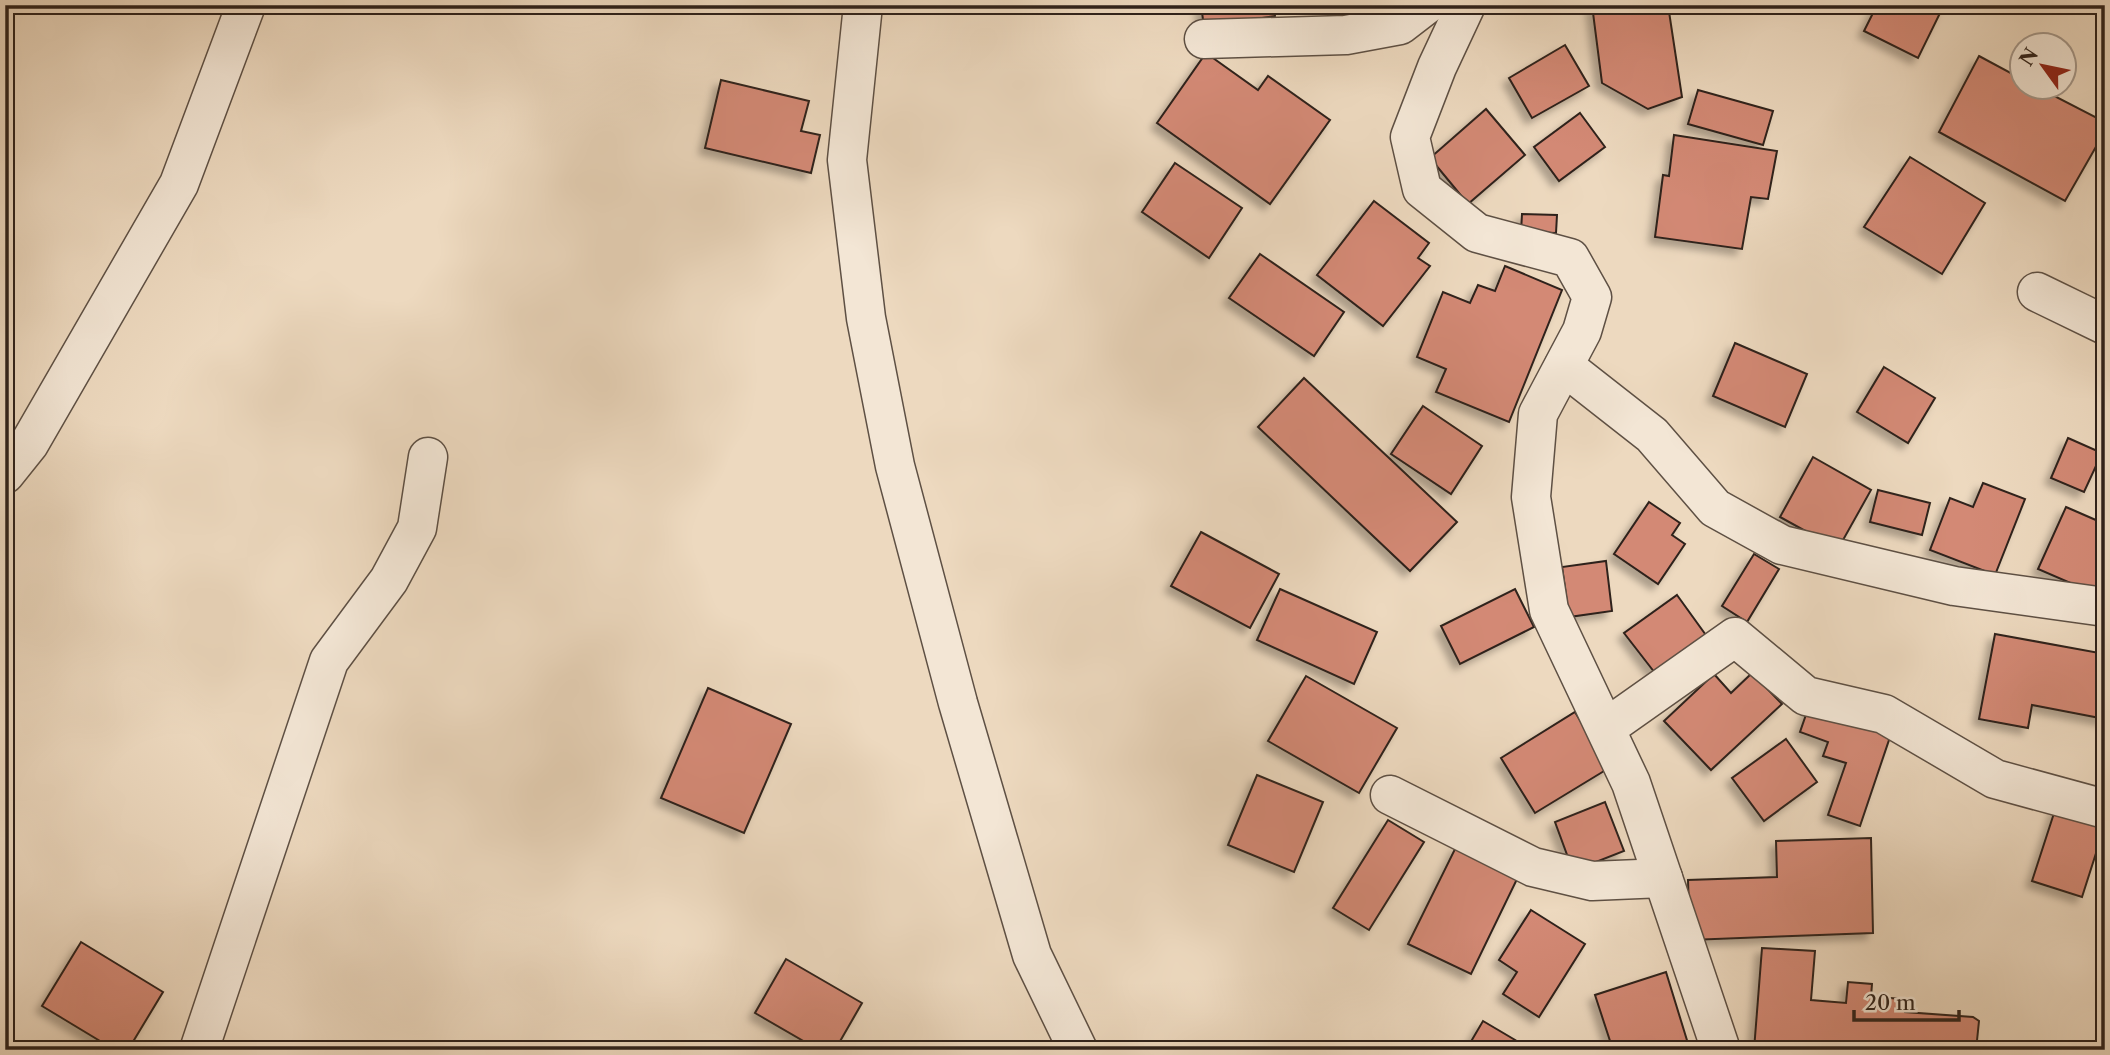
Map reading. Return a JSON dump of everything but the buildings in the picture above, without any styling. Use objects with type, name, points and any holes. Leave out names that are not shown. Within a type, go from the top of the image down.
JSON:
[{"type":"street","points":[[5,474],[29,444],[179,184],[246,5]]},
{"type":"street","points":[[863,5],[847,160],[866,318],[895,466],[957,703],[1032,955],[1078,1050]]},
{"type":"street","points":[[1204,39],[1346,35],[1400,25],[1426,5]]},
{"type":"street","points":[[1466,5],[1437,67],[1410,137],[1422,189],[1477,233],[1570,258],[1592,298],[1583,331],[1538,414],[1531,497],[1549,610],[1632,783],[1721,1050]]},
{"type":"street","points":[[2037,292],[2105,325]]},
{"type":"street","points":[[1564,366],[1652,435],[1715,508],[1782,545],[1954,586],[2105,607]]},
{"type":"street","points":[[200,1050],[329,661],[389,580],[417,528],[428,457]]},
{"type":"street","points":[[1606,727],[1735,638],[1806,696],[1884,714],[1995,779],[2105,809]]},
{"type":"street","points":[[1390,795],[1533,866],[1592,881],[1663,878]]}]
